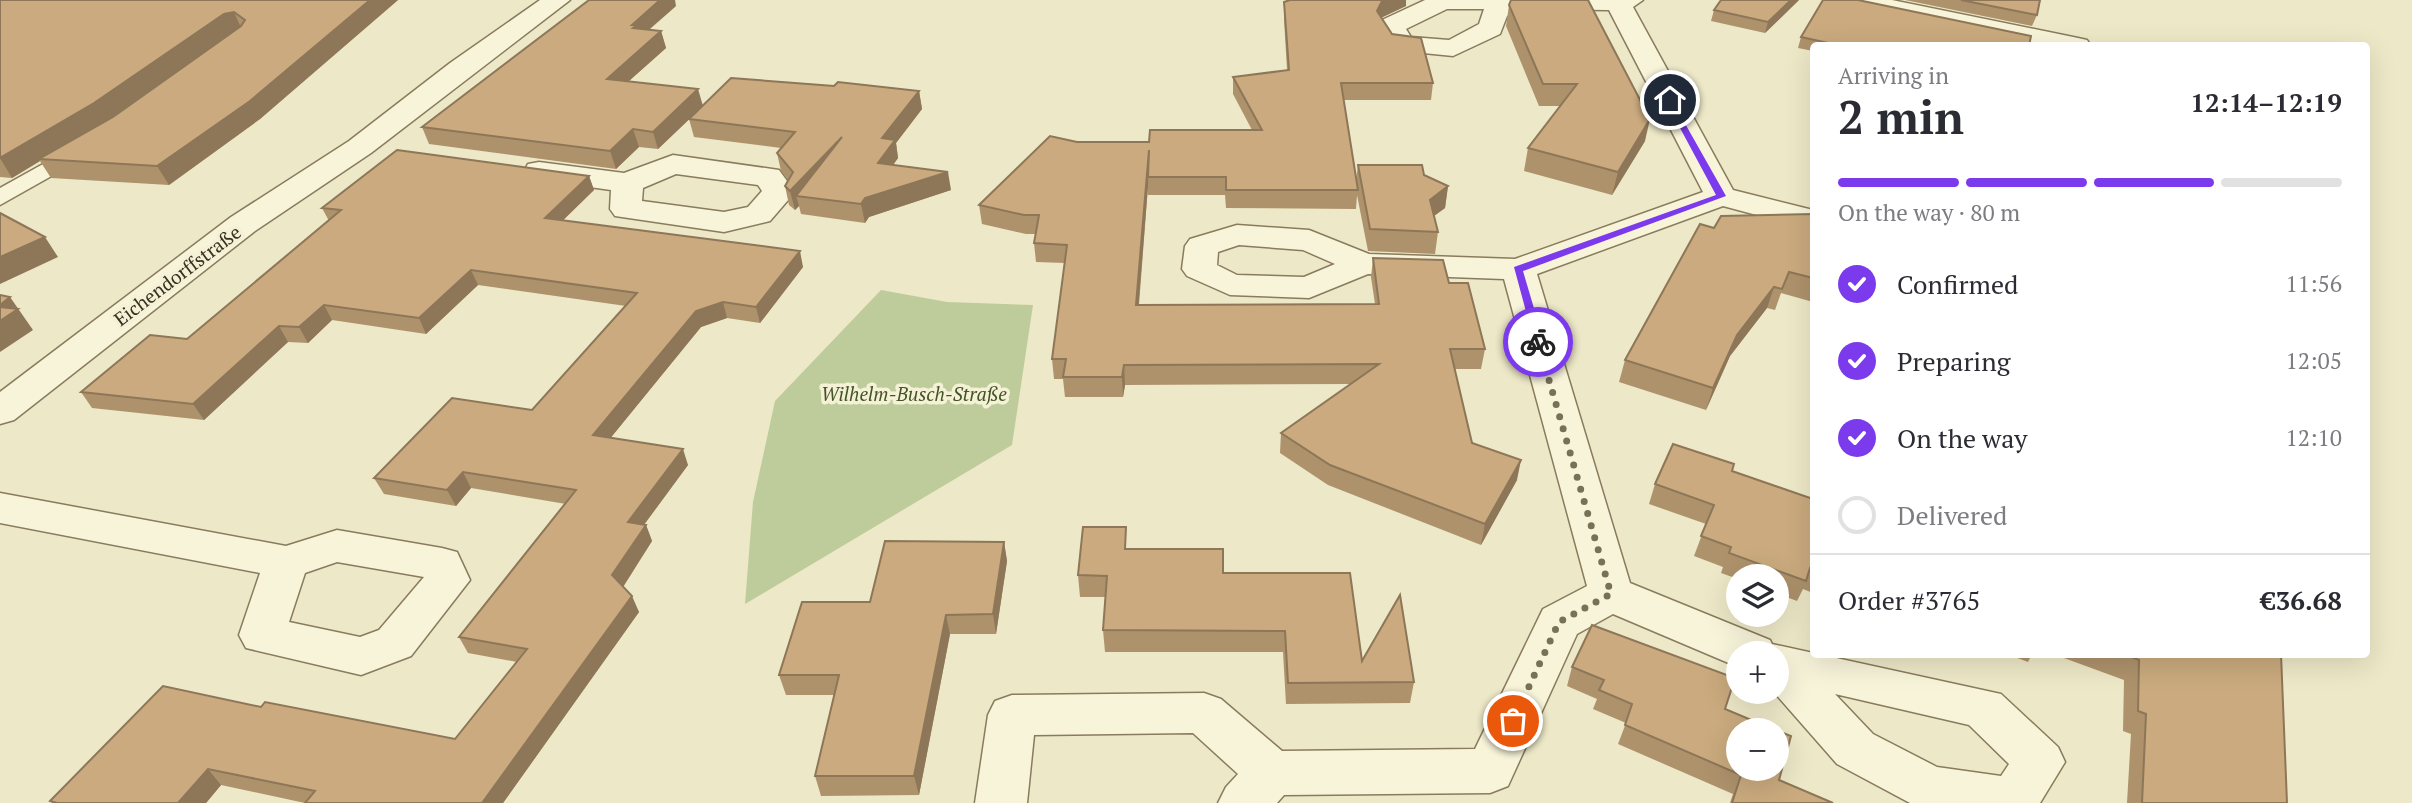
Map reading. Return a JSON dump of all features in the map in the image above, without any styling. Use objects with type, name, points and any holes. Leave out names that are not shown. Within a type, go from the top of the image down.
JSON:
[{"type":"street","name":"Eichendorffstraße","points":[[0,411],[243,224],[360,146],[460,69],[557,0]]},
{"type":"street","points":[[1855,0],[2018,38],[2048,42]]},
{"type":"street","points":[[1523,1],[1624,2],[1721,196]]},
{"type":"street","points":[[360,146],[401,152]]},
{"type":"street","points":[[508,167],[626,183]]},
{"type":"street","points":[[1363,264],[1518,269],[1721,196],[1810,219]]},
{"type":"street","points":[[1518,269],[1611,594]]},
{"type":"street","points":[[0,508],[286,562]]},
{"type":"street","points":[[1611,594],[1726,642]]},
{"type":"street","points":[[1002,803],[1012,715],[1205,713],[1258,788],[1490,771],[1559,622],[1611,594]]},
{"type":"lane","points":[[0,198],[92,143]]},
{"type":"green space","name":"Wilhelm-Busch-Straße","points":[[881,290],[947,302],[1033,305],[1012,445],[745,604],[753,502],[775,401]]},
{"type":"building","points":[[0,0],[370,0],[250,101],[157,166],[39,159],[113,117],[241,26],[245,20],[234,12],[224,14],[94,103],[0,158]]},
{"type":"building","points":[[589,0],[660,0],[632,25],[637,25],[633,28],[661,31],[607,79],[698,89],[653,132],[633,129],[610,151],[422,127]]},
{"type":"building","points":[[1385,0],[1377,11],[1392,34],[1421,38],[1433,83],[1341,83],[1358,190],[1226,190],[1226,177],[1148,177],[1149,150],[1136,305],[1379,304],[1373,258],[1443,260],[1449,283],[1468,283],[1485,349],[1450,349],[1472,443],[1521,460],[1485,524],[1330,465],[1281,433],[1379,364],[1124,365],[1122,377],[1063,377],[1066,359],[1052,359],[1067,245],[1034,243],[1039,215],[1024,215],[979,205],[1050,136],[1077,142],[1149,142],[1150,130],[1262,130],[1233,77],[1289,70],[1284,2]]},
{"type":"building","points":[[1511,0],[1588,0],[1650,119],[1618,172],[1528,148],[1577,84],[1543,84],[1509,5]]},
{"type":"building","points":[[1721,0],[1791,0],[1768,22],[1714,10]]},
{"type":"building","points":[[1823,0],[1858,0],[2031,36],[2030,42],[1824,42],[1801,37]]},
{"type":"building","points":[[1961,0],[2040,0],[2037,15]]},
{"type":"building","points":[[731,78],[834,86],[838,82],[919,91],[882,138],[895,140],[878,163],[948,172],[865,198],[861,204],[796,196],[842,137],[790,191],[785,186],[793,172],[777,153],[795,132],[689,119]]},
{"type":"building","points":[[397,150],[589,176],[545,218],[800,251],[756,307],[723,302],[696,311],[593,435],[683,449],[628,522],[646,525],[612,575],[632,596],[482,803],[305,803],[315,791],[208,769],[178,803],[50,801],[163,686],[261,707],[265,702],[455,739],[527,649],[459,637],[576,490],[463,472],[447,490],[374,478],[452,398],[532,410],[637,293],[471,270],[419,318],[324,305],[299,327],[279,326],[193,404],[81,392],[150,335],[187,339],[341,210],[322,208]]},
{"type":"building","points":[[1358,165],[1422,165],[1424,175],[1448,186],[1430,200],[1438,232],[1370,229]]},
{"type":"building","points":[[0,213],[45,237],[0,257]]},
{"type":"building","points":[[1810,214],[1810,277],[1789,272],[1782,289],[1774,287],[1737,335],[1713,388],[1625,360],[1700,224],[1714,228],[1721,216]]},
{"type":"building","points":[[0,295],[10,297],[0,305]]},
{"type":"building","points":[[0,307],[18,309],[0,321]]},
{"type":"building","points":[[1673,444],[1734,464],[1732,471],[1810,498],[1810,568],[1806,581],[1789,575],[1789,564],[1759,564],[1729,553],[1731,547],[1701,536],[1714,505],[1655,484]]},
{"type":"building","points":[[1083,527],[1126,527],[1125,549],[1223,549],[1223,573],[1350,573],[1362,661],[1400,595],[1414,682],[1288,683],[1285,631],[1103,630],[1107,576],[1078,575]]},
{"type":"building","points":[[885,541],[1004,542],[993,614],[946,615],[914,776],[815,776],[839,675],[779,675],[802,602],[870,602]]},
{"type":"building","points":[[1592,625],[1726,675],[1725,709],[1746,718],[1726,718],[1726,769],[1625,725],[1632,704],[1599,690],[1604,680],[1572,667]]},
{"type":"building","points":[[2134,658],[2281,658],[2287,803],[2142,803],[2146,714],[2138,711],[2139,660]]},
{"type":"building","points":[[1739,781],[1781,781],[1833,803],[1732,803]]},
{"type":"way so far","points":[[1513,721],[1559,622],[1611,594],[1538,342]]},
{"type":"route","points":[[1538,342],[1518,269],[1721,196],[1670,100]]}]
